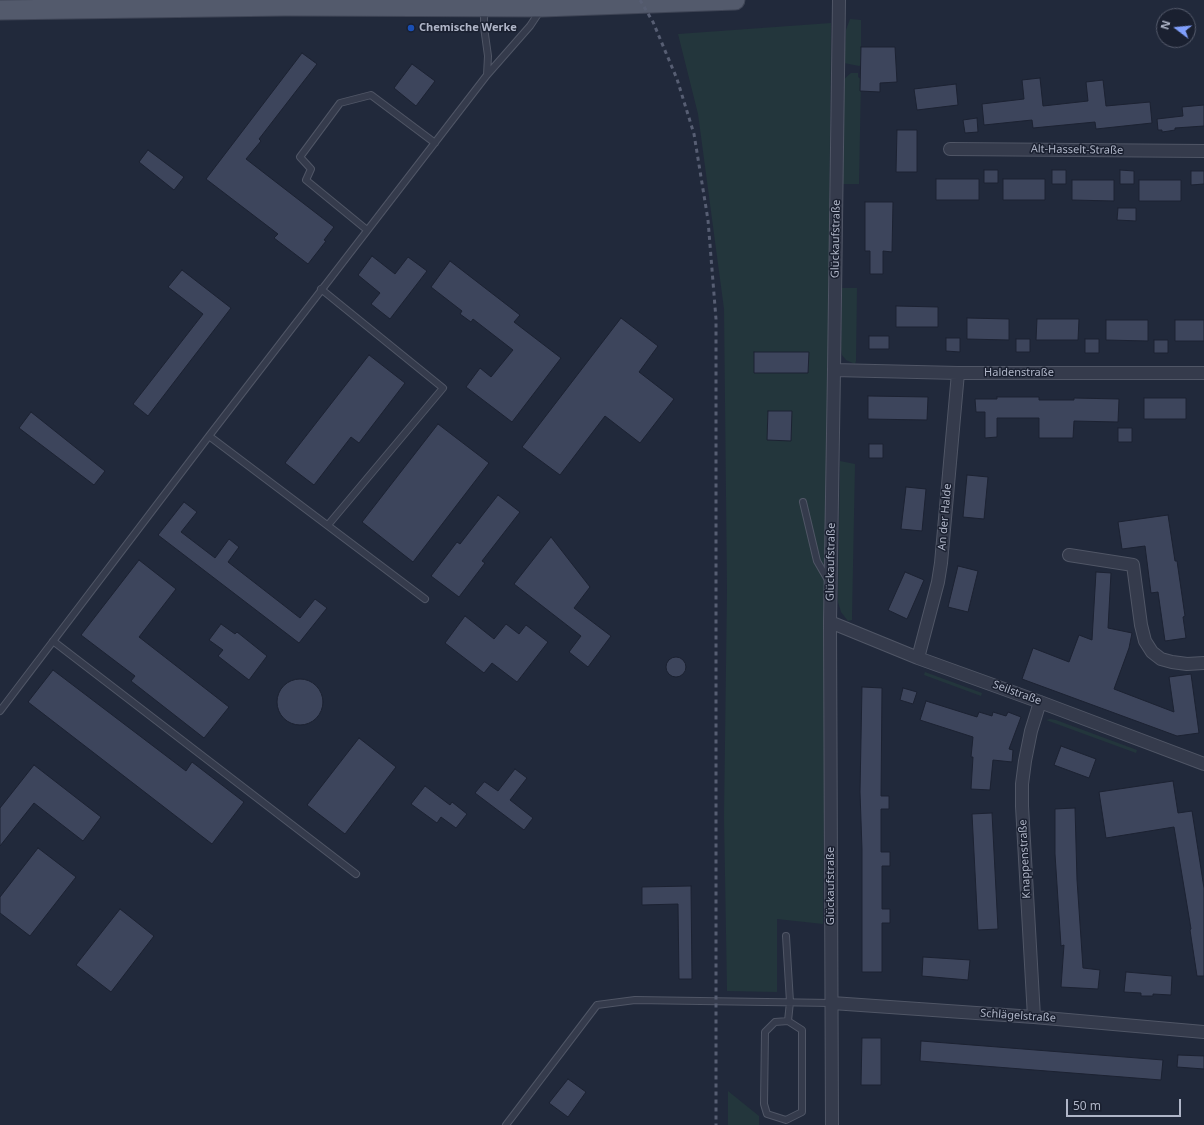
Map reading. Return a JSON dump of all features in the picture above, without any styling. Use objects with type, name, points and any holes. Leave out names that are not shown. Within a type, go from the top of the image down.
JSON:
[{"type":"main road","points":[[0,10],[285,6],[542,7],[735,0]]},
{"type":"street","name":"Glückaufstraße","points":[[832,1125],[830,583],[839,0]]},
{"type":"street","name":"Alt-Hasselt-Straße","points":[[950,149],[1204,152]]},
{"type":"street","name":"Haldenstraße","points":[[834,370],[958,373],[1204,373]]},
{"type":"street","name":"An der Halde","points":[[918,658],[938,582],[941,563],[958,373]]},
{"type":"street","points":[[1069,555],[1133,565],[1141,625],[1145,641],[1152,652],[1161,659],[1172,662],[1187,664],[1204,663]]},
{"type":"street","name":"Seilstraße","points":[[830,622],[918,658],[1204,764]]},
{"type":"street","name":"Knappenstraße","points":[[1034,1017],[1022,784],[1031,731],[1040,702]]},
{"type":"street","name":"Schlägelstraße","points":[[832,1003],[1034,1017],[1204,1032]]},
{"type":"lane","points":[[484,7],[484,27],[488,56],[487,75]]},
{"type":"lane","points":[[0,711],[321,289],[487,75],[530,26],[542,7]]},
{"type":"lane","points":[[368,230],[306,180],[311,169],[300,157],[340,103],[371,95],[434,143]]},
{"type":"lane","points":[[321,289],[443,388],[328,525]]},
{"type":"lane","points":[[209,436],[425,599]]},
{"type":"lane","points":[[803,502],[817,561],[830,583]]},
{"type":"lane","points":[[53,641],[356,874]]},
{"type":"lane","points":[[786,936],[790,1002],[788,1021]]},
{"type":"lane","points":[[506,1125],[597,1005],[636,1000],[832,1003]]},
{"type":"lane","points":[[788,1021],[802,1030],[802,1112],[786,1120],[767,1114],[764,1104],[765,1032],[775,1022],[788,1021]]},
{"type":"shaded area","points":[[850,19],[861,20],[861,65],[859,66],[844,63],[846,30]]},
{"type":"shaded area","points":[[831,23],[823,924],[777,919],[777,992],[727,991],[724,817],[727,590],[724,309],[698,114],[678,34]]},
{"type":"shaded area","points":[[851,73],[858,73],[858,77],[861,79],[859,184],[842,184],[844,79]]},
{"type":"shaded area","points":[[842,288],[857,288],[855,364],[846,360],[842,355],[841,350]]},
{"type":"shaded area","points":[[840,461],[855,464],[852,620],[848,621],[841,612],[838,602]]},
{"type":"shaded area","points":[[925,672],[982,693],[981,696],[924,675]]},
{"type":"shaded area","points":[[1050,719],[1137,750],[1136,753],[1046,720]]},
{"type":"shaded area","points":[[728,1091],[759,1116],[759,1125],[728,1125]]},
{"type":"building","points":[[861,47],[895,47],[897,82],[880,83],[880,92],[860,91]]},
{"type":"building","points":[[302,53],[317,64],[259,139],[261,141],[246,159],[334,227],[324,240],[326,241],[308,264],[274,238],[278,234],[206,179]]},
{"type":"building","points":[[412,64],[435,81],[416,106],[394,88]]},
{"type":"building","points":[[1040,78],[1043,106],[1088,101],[1086,82],[1103,80],[1106,106],[1150,102],[1152,123],[1096,129],[1095,122],[1033,128],[1032,120],[984,125],[982,104],[1024,99],[1022,80]]},
{"type":"building","points":[[956,84],[958,105],[917,110],[914,89]]},
{"type":"building","points":[[1204,105],[1204,126],[1175,128],[1175,130],[1162,132],[1162,130],[1158,130],[1157,119],[1183,116],[1182,107]]},
{"type":"building","points":[[977,118],[978,132],[965,133],[963,120]]},
{"type":"building","points":[[897,130],[917,130],[917,172],[896,172]]},
{"type":"building","points":[[148,150],[184,177],[174,190],[139,162]]},
{"type":"building","points":[[984,170],[998,170],[998,183],[984,183]]},
{"type":"building","points":[[1052,170],[1066,170],[1066,184],[1052,184]]},
{"type":"building","points":[[1120,170],[1134,171],[1134,184],[1120,184]]},
{"type":"building","points":[[1191,171],[1204,171],[1204,184],[1191,185]]},
{"type":"building","points":[[936,179],[979,179],[979,200],[936,200]]},
{"type":"building","points":[[1003,179],[1045,179],[1045,200],[1003,200]]},
{"type":"building","points":[[1072,180],[1114,180],[1114,201],[1072,200]]},
{"type":"building","points":[[1139,180],[1181,180],[1181,201],[1139,201]]},
{"type":"building","points":[[865,202],[893,202],[892,252],[883,251],[883,274],[870,274],[870,251],[865,251]]},
{"type":"building","points":[[1118,208],[1136,208],[1136,221],[1117,220]]},
{"type":"building","points":[[372,256],[395,274],[408,257],[427,271],[390,319],[371,304],[380,293],[358,275]]},
{"type":"building","points":[[450,261],[520,315],[514,322],[561,358],[512,422],[466,387],[480,368],[491,377],[513,350],[473,319],[471,322],[460,314],[462,311],[431,287]]},
{"type":"building","points":[[182,270],[231,308],[148,416],[133,404],[203,314],[168,287]]},
{"type":"building","points":[[896,306],[938,307],[938,327],[896,327]]},
{"type":"building","points":[[621,318],[658,346],[639,372],[674,399],[640,443],[605,416],[560,475],[522,447]]},
{"type":"building","points":[[967,318],[1009,319],[1009,340],[967,339]]},
{"type":"building","points":[[1037,319],[1079,319],[1078,340],[1036,340]]},
{"type":"building","points":[[1106,320],[1148,320],[1148,341],[1106,340]]},
{"type":"building","points":[[1175,320],[1204,320],[1204,341],[1175,341]]},
{"type":"building","points":[[869,336],[889,336],[889,349],[869,349]]},
{"type":"building","points":[[946,338],[960,338],[960,352],[946,351]]},
{"type":"building","points":[[1016,339],[1030,339],[1030,352],[1016,352]]},
{"type":"building","points":[[1085,339],[1099,339],[1099,353],[1085,353]]},
{"type":"building","points":[[1154,340],[1168,340],[1168,353],[1154,353]]},
{"type":"building","points":[[754,352],[809,352],[808,373],[754,373]]},
{"type":"building","points":[[369,355],[405,383],[359,443],[351,437],[314,485],[285,463]]},
{"type":"building","points":[[868,396],[928,397],[927,420],[868,419]]},
{"type":"building","points":[[997,397],[1039,397],[1039,400],[1074,400],[1074,398],[1119,399],[1118,422],[1074,421],[1073,438],[1039,438],[1039,418],[997,418],[997,437],[985,438],[985,412],[976,412],[975,399],[997,399]]},
{"type":"building","points":[[1144,398],[1186,398],[1186,419],[1144,419]]},
{"type":"building","points":[[768,411],[792,411],[791,441],[767,440]]},
{"type":"building","points":[[31,412],[105,471],[94,485],[19,428]]},
{"type":"building","points":[[438,424],[489,463],[413,562],[362,522]]},
{"type":"building","points":[[1118,428],[1132,428],[1132,442],[1118,442]]},
{"type":"building","points":[[869,444],[883,444],[883,458],[869,458]]},
{"type":"building","points":[[967,475],[988,477],[984,519],[963,517]]},
{"type":"building","points":[[906,487],[926,489],[922,531],[901,529]]},
{"type":"building","points":[[498,495],[520,512],[482,561],[485,563],[459,597],[431,576],[457,542],[460,544]]},
{"type":"building","points":[[184,502],[197,512],[181,532],[215,558],[229,539],[239,547],[228,562],[300,618],[315,599],[327,608],[299,643],[158,535]]},
{"type":"building","points":[[1168,515],[1175,561],[1177,561],[1185,616],[1183,617],[1186,638],[1165,641],[1158,592],[1151,593],[1145,546],[1122,549],[1118,522]]},
{"type":"building","points":[[551,537],[590,587],[574,608],[611,636],[588,667],[569,652],[581,636],[514,584]]},
{"type":"building","points":[[139,560],[176,589],[139,637],[229,707],[204,738],[131,681],[135,676],[81,635]]},
{"type":"building","points":[[958,566],[978,571],[968,612],[948,607]]},
{"type":"building","points":[[905,572],[924,580],[907,619],[888,610]]},
{"type":"building","points":[[1096,572],[1111,573],[1108,628],[1132,633],[1129,648],[1114,689],[1174,712],[1169,677],[1191,674],[1199,733],[1177,736],[1022,679],[1033,648],[1069,662],[1079,635],[1092,640]]},
{"type":"building","points":[[465,616],[494,639],[506,624],[519,634],[526,625],[548,642],[517,682],[492,663],[484,673],[445,643]]},
{"type":"building","points":[[221,624],[235,634],[237,632],[267,656],[249,680],[218,656],[223,650],[209,640]]},
{"type":"building","points":[[676,657],[683,660],[686,667],[683,674],[676,677],[669,674],[666,667],[669,660]]},
{"type":"building","points":[[53,670],[186,771],[192,762],[244,802],[212,844],[28,702]]},
{"type":"building","points":[[300,679],[313,683],[319,689],[323,702],[319,715],[313,721],[300,725],[287,721],[281,715],[277,702],[281,689],[287,683]]},
{"type":"building","points":[[862,687],[882,688],[881,796],[889,796],[889,809],[881,809],[881,852],[890,852],[890,866],[882,866],[882,909],[890,909],[890,923],[882,923],[882,972],[862,972],[862,849],[860,792]]},
{"type":"building","points":[[903,688],[917,692],[913,704],[900,700]]},
{"type":"building","points":[[926,701],[977,717],[979,712],[992,716],[993,712],[1006,716],[1008,712],[1021,717],[1009,749],[1013,750],[1012,762],[993,760],[990,790],[971,789],[973,757],[971,757],[973,737],[920,720]]},
{"type":"building","points":[[359,738],[396,767],[345,834],[307,805]]},
{"type":"building","points":[[1061,746],[1096,759],[1089,778],[1054,765]]},
{"type":"building","points":[[34,765],[101,817],[83,841],[34,803],[0,846],[0,808]]},
{"type":"building","points":[[515,769],[527,778],[510,800],[533,818],[524,830],[475,793],[484,782],[498,791]]},
{"type":"building","points":[[1173,781],[1178,813],[1192,811],[1204,888],[1204,976],[1197,976],[1191,929],[1174,827],[1106,838],[1099,792]]},
{"type":"building","points":[[425,786],[450,805],[452,802],[467,814],[456,828],[441,817],[437,823],[411,804]]},
{"type":"building","points":[[1075,808],[1077,880],[1083,968],[1100,970],[1098,989],[1061,987],[1064,945],[1061,946],[1055,854],[1055,809]]},
{"type":"building","points":[[992,813],[998,929],[978,930],[972,814]]},
{"type":"building","points":[[38,848],[76,877],[30,936],[0,913],[0,897]]},
{"type":"building","points":[[691,886],[692,979],[679,979],[678,904],[642,905],[642,887]]},
{"type":"building","points":[[120,909],[154,936],[111,992],[76,965]]},
{"type":"building","points":[[923,957],[970,960],[968,980],[922,976]]},
{"type":"building","points":[[1126,972],[1172,976],[1171,995],[1153,994],[1153,996],[1141,996],[1141,993],[1124,992]]},
{"type":"building","points":[[862,1038],[881,1038],[881,1085],[861,1085]]},
{"type":"building","points":[[921,1041],[1163,1060],[1161,1080],[920,1061]]},
{"type":"building","points":[[1178,1055],[1204,1056],[1204,1069],[1177,1067]]},
{"type":"building","points":[[568,1079],[586,1092],[568,1117],[549,1103]]},
{"type":"railway","points":[[640,0],[653,22],[677,79],[694,134],[708,220],[716,319],[716,1125]]},
{"type":"place","name":"Chemische Werke","points":[[411,28]]}]
